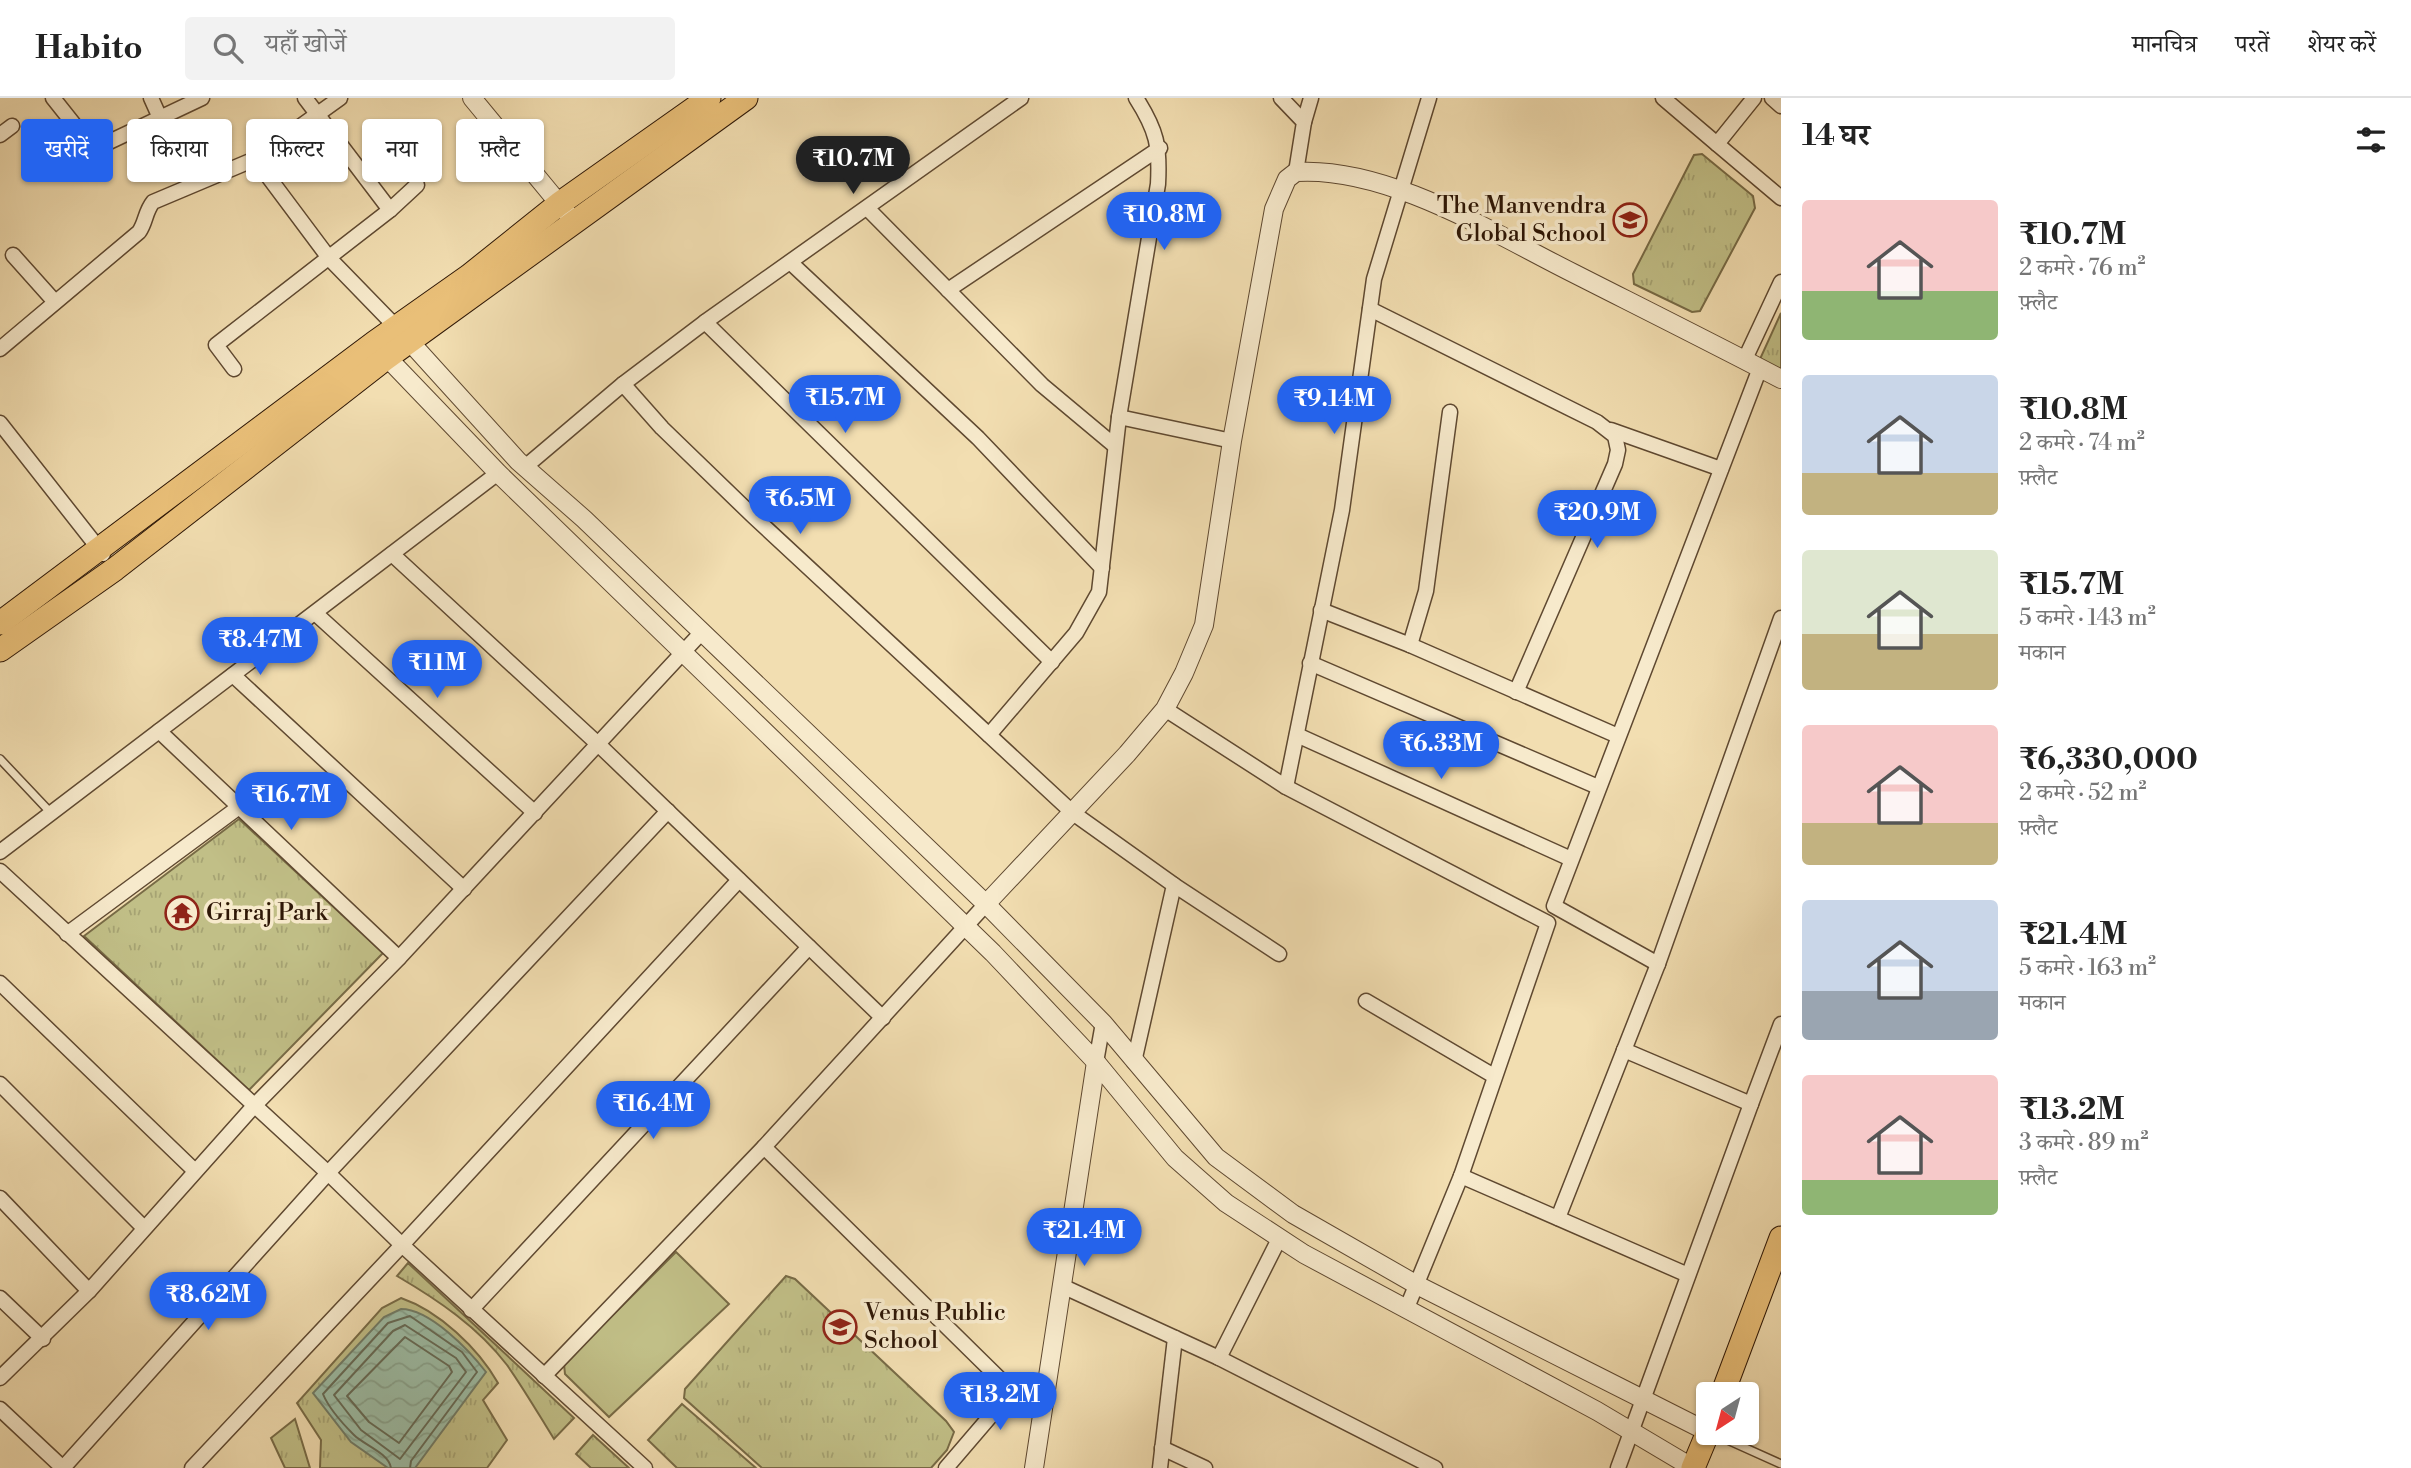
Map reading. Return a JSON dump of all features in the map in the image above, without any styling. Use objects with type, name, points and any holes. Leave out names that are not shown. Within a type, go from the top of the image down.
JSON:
[{"type":"main road","points":[[0,650],[7,621],[101,550],[404,336],[709,98]]},
{"type":"main road","points":[[566,212],[746,98]]},
{"type":"main road","points":[[7,621],[115,569],[380,351]]},
{"type":"main road","points":[[1727,1382],[1781,1238]]},
{"type":"main road","points":[[1693,1468],[1703,1446]]},
{"type":"street","points":[[53,98],[70,119]]},
{"type":"street","points":[[151,98],[160,118]]},
{"type":"street","points":[[113,138],[202,98]]},
{"type":"street","points":[[305,98],[390,210]]},
{"type":"street","points":[[311,119],[340,98]]},
{"type":"street","points":[[472,98],[566,212]]},
{"type":"street","points":[[525,467],[623,384],[705,322],[1021,98]]},
{"type":"street","points":[[989,735],[1076,633],[1098,592],[1119,417],[1158,184],[1160,148],[1151,122],[1136,98]]},
{"type":"street","points":[[1281,98],[1304,122]]},
{"type":"street","points":[[544,1376],[764,1147],[1166,709],[1204,625],[1232,441],[1273,209],[1283,185],[1296,172],[1311,98]]},
{"type":"street","points":[[1286,787],[1342,510],[1374,279],[1429,98]]},
{"type":"street","points":[[1664,98],[1781,198]]},
{"type":"street","points":[[1717,144],[1754,98]]},
{"type":"street","points":[[1772,98],[1781,106]]},
{"type":"street","points":[[948,290],[1160,148]]},
{"type":"street","points":[[0,349],[139,232],[144,225],[143,215],[153,202],[246,163]]},
{"type":"street","points":[[1296,172],[1336,175],[1400,191],[1467,220],[1781,379]]},
{"type":"street","points":[[272,182],[329,258],[525,467],[584,519],[986,904],[1103,1024],[1216,1157],[1293,1214],[1418,1285],[1696,1425]]},
{"type":"street","points":[[234,369],[216,345],[390,210],[417,185]]},
{"type":"street","points":[[867,208],[1042,386],[1115,446]]},
{"type":"street","points":[[13,255],[55,302]]},
{"type":"street","points":[[790,263],[978,438],[1102,568]]},
{"type":"street","points":[[1406,1310],[1461,1176],[1571,859],[1721,469],[1781,282]]},
{"type":"street","points":[[1370,309],[1611,430],[1721,469]]},
{"type":"street","points":[[705,322],[1052,662]]},
{"type":"street","points":[[380,351],[498,472],[682,653],[965,926],[1096,1062],[1175,1158],[1226,1203],[1279,1240],[1631,1431],[1693,1468]]},
{"type":"street","points":[[623,384],[662,428],[754,517],[1073,813],[1279,954]]},
{"type":"street","points":[[1410,645],[1426,591],[1450,412]]},
{"type":"street","points":[[1119,417],[1232,441]]},
{"type":"street","points":[[0,423],[115,569]]},
{"type":"street","points":[[1516,692],[1615,464],[1618,443],[1611,430]]},
{"type":"street","points":[[0,852],[498,472]]},
{"type":"street","points":[[392,554],[599,745],[883,1018]]},
{"type":"street","points":[[1321,610],[1410,645],[1618,736]]},
{"type":"street","points":[[315,613],[535,813]]},
{"type":"street","points":[[1558,1218],[1658,964],[1781,618]]},
{"type":"street","points":[[0,1378],[43,1339],[89,1291],[254,1106],[400,958],[701,633]]},
{"type":"street","points":[[1310,663],[1598,787]]},
{"type":"street","points":[[233,675],[464,889]]},
{"type":"street","points":[[1166,709],[1286,787],[1548,923]]},
{"type":"street","points":[[159,731],[400,958]]},
{"type":"street","points":[[1297,735],[1571,859]]},
{"type":"street","points":[[66,934],[239,807]]},
{"type":"street","points":[[0,1409],[63,1468],[328,1173],[668,811]]},
{"type":"street","points":[[0,871],[328,1173],[471,1310],[645,1468]]},
{"type":"street","points":[[192,1468],[739,880]]},
{"type":"street","points":[[1134,1062],[1174,884]]},
{"type":"street","points":[[1554,906],[1658,964]]},
{"type":"street","points":[[471,1310],[810,947]]},
{"type":"street","points":[[0,983],[195,1171]]},
{"type":"street","points":[[1367,1000],[1494,1076]]},
{"type":"street","points":[[1034,1468],[1103,1024]]},
{"type":"street","points":[[1618,1468],[1781,1024]]},
{"type":"street","points":[[1624,1050],[1751,1104]]},
{"type":"street","points":[[0,1084],[144,1228]]},
{"type":"street","points":[[764,1147],[1012,1391]]},
{"type":"street","points":[[1461,1176],[1688,1275]]},
{"type":"street","points":[[0,1199],[89,1291]]},
{"type":"street","points":[[1219,1358],[1279,1240]]},
{"type":"street","points":[[1062,1286],[1219,1358],[1435,1468]]},
{"type":"street","points":[[0,1298],[43,1339]]},
{"type":"street","points":[[1160,1468],[1175,1338]]},
{"type":"street","points":[[946,1468],[1012,1391],[1046,1384]]},
{"type":"street","points":[[1162,1448],[1205,1468]]},
{"type":"lane","points":[[0,759],[51,813]]},
{"type":"lane","points":[[1741,1446],[1781,1464]]},
{"type":"green space","points":[[1702,154],[1753,196],[1755,208],[1700,311],[1692,312],[1634,284],[1633,274],[1694,155]]},
{"type":"green space","points":[[1781,313],[1781,370],[1760,359]]},
{"type":"green space","points":[[239,819],[383,953],[249,1090],[84,936]]},
{"type":"green space","points":[[676,1252],[729,1304],[609,1417],[565,1374],[564,1364]]},
{"type":"green space","points":[[408,1263],[574,1418],[554,1439],[496,1351],[470,1326],[397,1276]]},
{"type":"green space","points":[[786,1276],[795,1279],[946,1421],[954,1432],[947,1450],[931,1468],[762,1468],[684,1398],[685,1389]]},
{"type":"green space","points":[[401,1298],[429,1312],[456,1332],[480,1357],[498,1383],[483,1400],[507,1440],[487,1468],[320,1468],[321,1440],[297,1403],[382,1308]]},
{"type":"green space","points":[[682,1404],[756,1468],[677,1468],[648,1440]]},
{"type":"green space","points":[[295,1419],[310,1468],[285,1468],[271,1438]]},
{"type":"green space","points":[[593,1435],[629,1468],[591,1468],[576,1454]]},
{"type":"water","points":[[401,1309],[412,1311],[436,1323],[459,1342],[486,1372],[415,1468],[388,1468],[351,1442],[313,1393],[384,1317]]},
{"type":"place","name":"The Manvendra Global School","points":[[1630,220]]},
{"type":"place","name":"Girraj Park","points":[[182,913]]},
{"type":"place","name":"Venus Public School","points":[[840,1327]]}]
